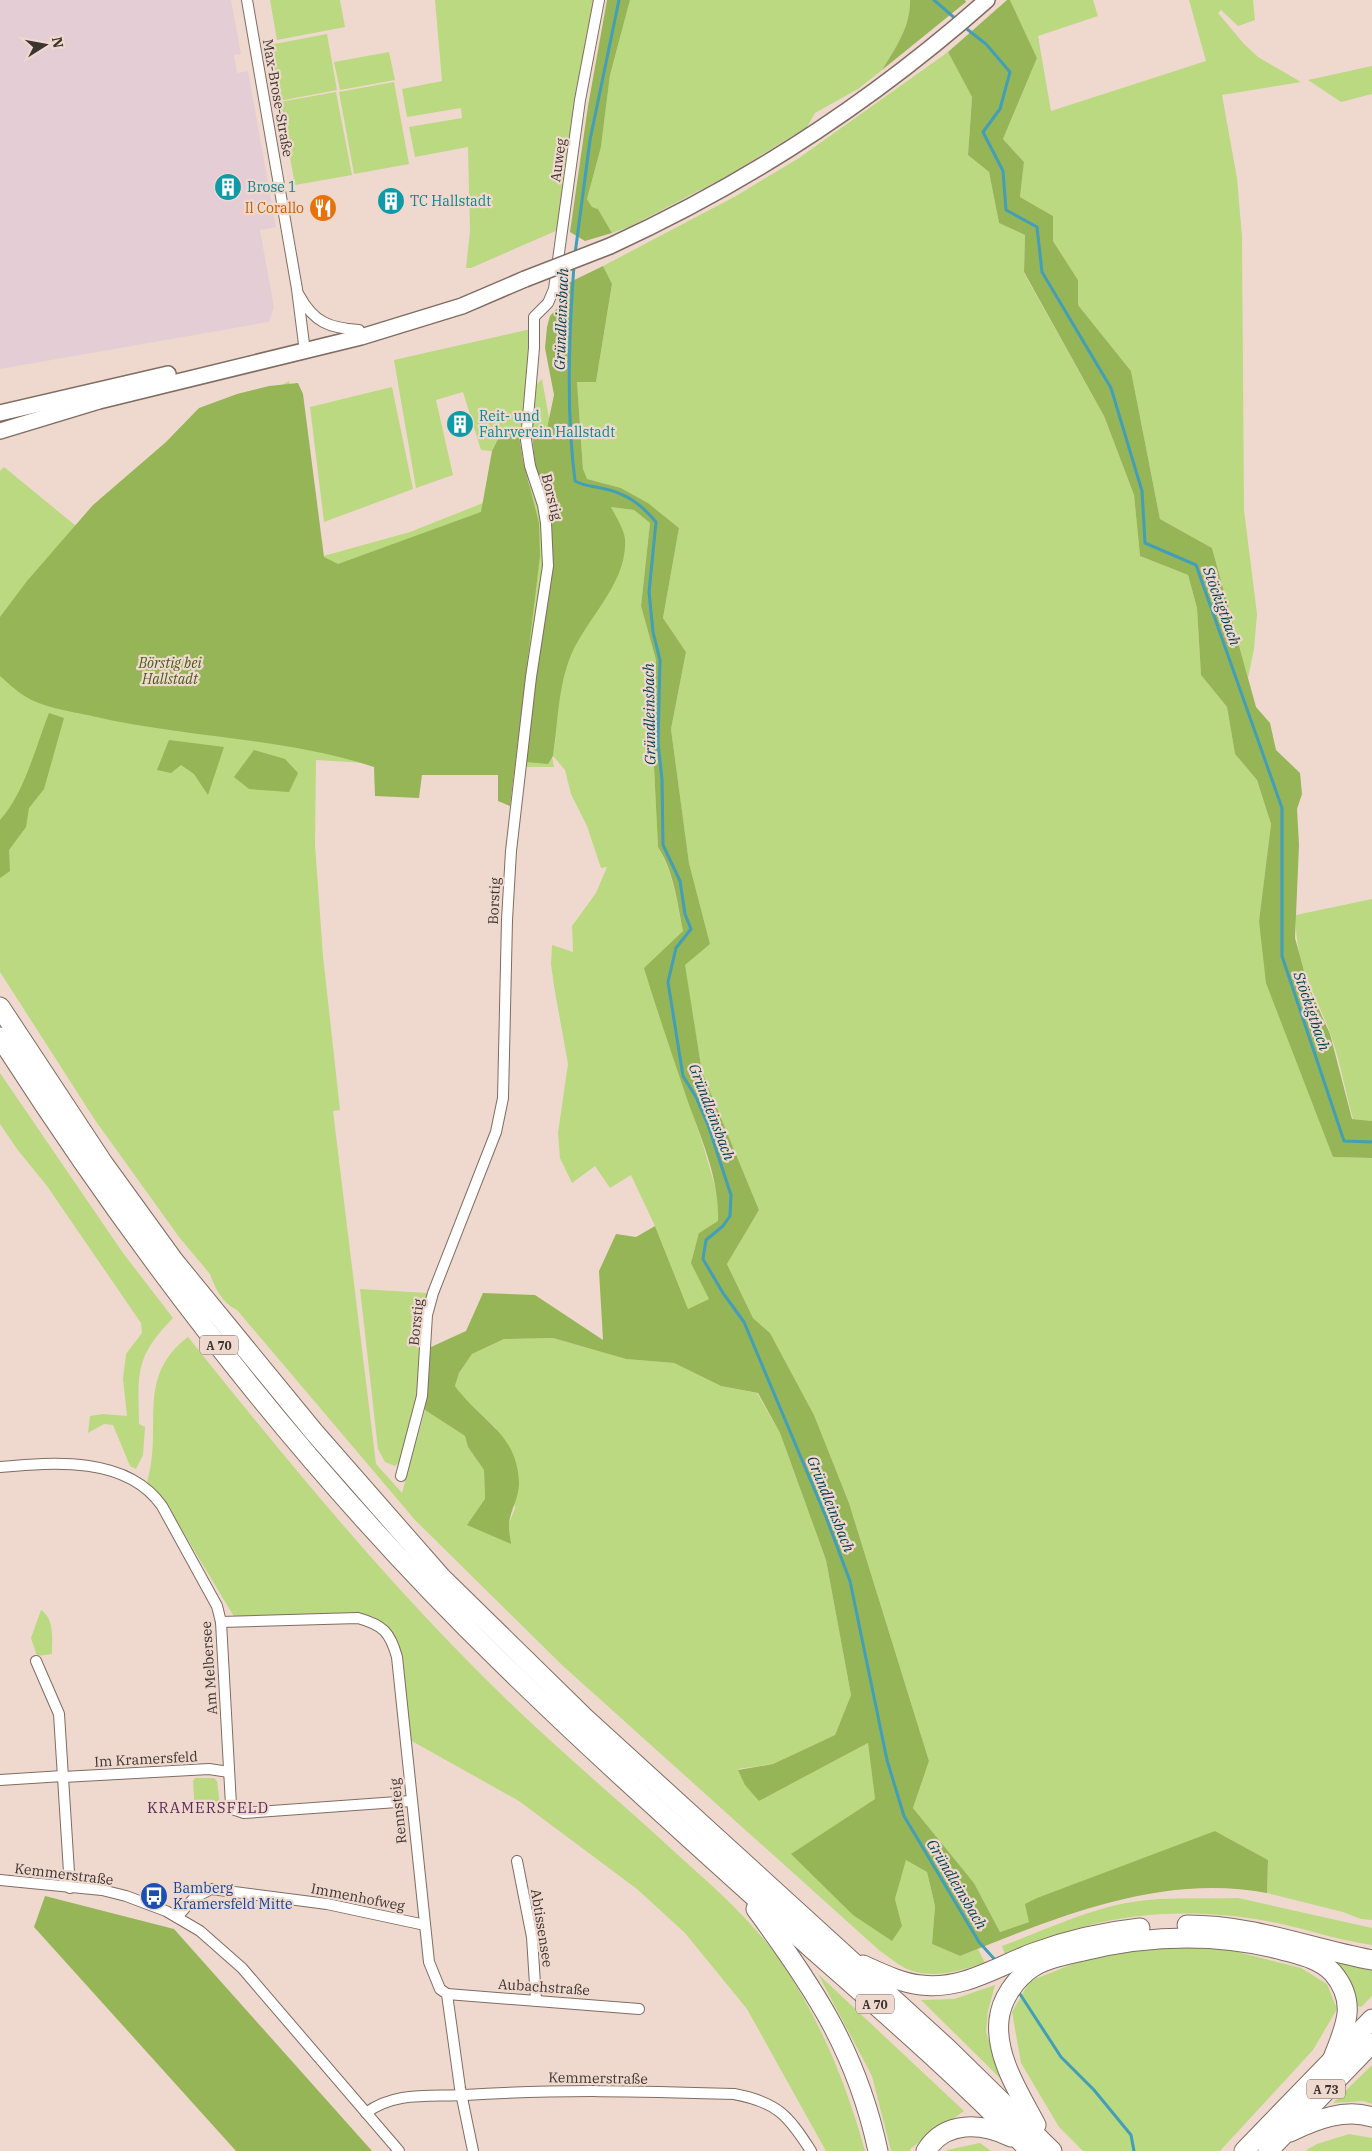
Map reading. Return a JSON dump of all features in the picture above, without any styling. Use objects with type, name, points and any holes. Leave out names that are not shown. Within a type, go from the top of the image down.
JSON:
[{"type":"highway","name":"A 70","points":[[0,1007],[103,1163],[174,1261],[254,1360],[378,1507],[442,1577],[520,1656],[669,1796],[1006,2103],[1037,2147]]},
{"type":"highway","name":"A 70","points":[[0,1037],[88,1171],[161,1270],[233,1363],[359,1512],[500,1661],[725,1871],[1037,2147]]},
{"type":"highway","points":[[725,1871],[798,1967],[835,2027],[864,2098],[878,2151]]},
{"type":"highway","points":[[1037,2147],[1002,2050],[999,2018],[1017,1969],[1060,1943],[1105,1932],[1163,1925],[1214,1925],[1263,1932],[1345,1955],[1372,1960]]},
{"type":"highway","points":[[851,1960],[888,1976],[919,1985],[951,1984],[988,1973],[1035,1966],[1059,1956],[1129,1941],[1170,1937],[1239,1941],[1306,1956],[1332,1971],[1345,1993],[1348,2009],[1347,2023],[1333,2058]]},
{"type":"highway","name":"A 73","points":[[1244,2151],[1372,2019]]},
{"type":"highway","name":"A 73","points":[[1268,2151],[1372,2042]]},
{"type":"highway","points":[[1280,2137],[1319,2120],[1337,2115],[1362,2114],[1372,2117]]},
{"type":"highway","points":[[926,2151],[938,2137],[948,2130],[973,2125],[986,2127],[1037,2147]]},
{"type":"main road","points":[[0,431],[99,401],[462,306],[499,289],[610,246],[706,200],[787,152],[860,103],[939,42],[987,0]]},
{"type":"main road","points":[[3,411],[304,348],[499,289]]},
{"type":"street","name":"Max-Brose-Straße","points":[[247,0],[298,291],[304,348]]},
{"type":"street","name":"Auweg","points":[[534,317],[548,303],[554,289],[580,100],[599,0]]},
{"type":"street","points":[[298,291],[312,315],[326,324],[359,330]]},
{"type":"street","name":"Borstig","points":[[401,1476],[422,1396],[427,1315],[433,1293],[496,1132],[503,1098],[507,920],[511,851],[531,676],[548,566],[543,504],[530,466],[526,440],[534,348],[534,317]]},
{"type":"street","name":"Am Melbersee","points":[[0,1467],[44,1464],[104,1468],[115,1471],[142,1486],[162,1506],[217,1606],[221,1622],[231,1805],[234,1810],[244,1812],[411,1801]]},
{"type":"street","name":"Rennsteig","points":[[221,1622],[358,1618],[375,1623],[386,1631],[393,1643],[397,1657],[429,1962],[440,1989],[448,1994],[462,2095],[473,2151]]},
{"type":"street","points":[[36,1661],[59,1714],[70,1888]]},
{"type":"street","name":"Im Kramersfeld","points":[[0,1780],[209,1769],[229,1772]]},
{"type":"street","name":"Abtissensee","points":[[517,1861],[532,1938],[536,2000]]},
{"type":"street","name":"Kemmerstraße","points":[[0,1880],[102,1890],[126,1896],[177,1917],[207,1937],[242,1968],[399,2151]]},
{"type":"street","name":"Immenhofweg","points":[[177,1917],[194,1898],[211,1889],[327,1904],[425,1925]]},
{"type":"street","name":"Aubachstraße","points":[[448,1994],[639,2009]]},
{"type":"street","name":"Kemmerstraße","points":[[366,2113],[388,2101],[404,2097],[572,2090],[734,2094],[759,2099],[782,2113],[800,2133],[811,2151]]},
{"type":"shaded area","points":[[0,0],[231,0],[241,54],[234,55],[237,73],[248,71],[276,227],[260,230],[274,307],[269,322],[0,369]]},
{"type":"green space","points":[[270,0],[340,0],[345,27],[277,40]]},
{"type":"green space","points":[[435,0],[593,0],[558,230],[471,268],[466,268],[470,231],[468,147],[415,157],[409,127],[462,118],[461,108],[407,117],[402,89],[442,81]]},
{"type":"green space","points":[[607,0],[630,0],[610,75],[601,147],[587,199],[592,207],[598,209],[612,233],[585,241],[570,232],[588,106]]},
{"type":"green space","points":[[630,0],[910,0],[911,10],[901,39],[882,70],[858,89],[815,113],[807,127],[727,176],[631,226],[612,233],[598,209],[592,207],[587,199],[601,147],[610,75]]},
{"type":"green space","points":[[910,0],[965,0],[966,2],[882,70],[905,28],[910,10]]},
{"type":"green space","points":[[1007,0],[1010,0],[1037,58],[1003,139],[1024,162],[1020,197],[1053,216],[1053,241],[1078,280],[1078,305],[1131,371],[1160,519],[1212,548],[1256,707],[1270,723],[1276,750],[1300,773],[1302,794],[1297,809],[1299,845],[1295,938],[1308,985],[1330,1034],[1352,1119],[1372,1121],[1372,1158],[1333,1157],[1266,983],[1259,921],[1271,824],[1257,780],[1235,754],[1227,707],[1201,675],[1197,608],[1188,575],[1140,556],[1134,495],[1104,416],[1024,272],[1025,235],[999,223],[989,172],[968,155],[972,97],[948,52]]},
{"type":"green space","points":[[1010,0],[1093,0],[1098,16],[1038,36],[1051,111],[1206,61],[1189,0],[1253,0],[1255,20],[1238,26],[1221,10],[1218,13],[1244,44],[1258,57],[1301,82],[1222,95],[1237,178],[1242,237],[1244,510],[1257,614],[1254,649],[1248,678],[1212,548],[1160,519],[1131,371],[1078,305],[1078,280],[1053,241],[1053,216],[1020,197],[1024,162],[1003,139],[1037,58]]},
{"type":"green space","points":[[327,34],[337,90],[279,101],[269,45]]},
{"type":"green space","points":[[389,52],[395,80],[340,90],[334,62]]},
{"type":"green space","points":[[948,52],[972,97],[968,155],[989,172],[999,223],[1025,235],[1024,273],[1104,416],[1134,495],[1140,556],[1188,575],[1197,608],[1201,675],[1227,707],[1235,754],[1257,780],[1271,824],[1259,921],[1333,1157],[1372,1158],[1372,1920],[1361,1919],[1343,1912],[1267,1893],[1268,1860],[1215,1831],[1029,1922],[1000,1932],[974,1883],[913,1808],[929,1761],[849,1503],[814,1415],[770,1333],[753,1318],[727,1264],[759,1210],[702,1072],[684,965],[710,944],[689,863],[671,729],[686,652],[663,618],[679,528],[648,503],[621,488],[586,479],[583,469],[577,382],[596,382],[612,285],[603,266],[736,196],[799,158]]},
{"type":"green space","points":[[1372,66],[1372,94],[1341,102],[1308,80]]},
{"type":"green space","points":[[394,82],[409,164],[354,174],[339,92]]},
{"type":"green space","points":[[336,92],[352,175],[295,185],[280,102]]},
{"type":"green space","points":[[603,266],[612,284],[596,382],[577,382],[583,469],[587,479],[621,488],[648,503],[679,528],[663,618],[686,652],[671,729],[689,863],[710,944],[685,965],[702,1072],[759,1210],[727,1264],[753,1318],[770,1333],[814,1415],[849,1503],[929,1761],[913,1808],[974,1883],[1000,1932],[1029,1922],[1025,1904],[1037,1898],[1215,1831],[1268,1860],[1267,1893],[1227,1888],[1188,1889],[1110,1902],[1034,1927],[960,1956],[932,1944],[935,1906],[927,1872],[906,1860],[895,1899],[902,1926],[892,1941],[853,1915],[791,1854],[875,1799],[868,1743],[759,1801],[745,1785],[738,1770],[773,1764],[835,1735],[851,1695],[826,1560],[780,1433],[758,1393],[721,1386],[674,1363],[626,1359],[553,1338],[504,1339],[472,1354],[459,1373],[455,1386],[505,1439],[512,1451],[517,1466],[519,1483],[518,1494],[509,1524],[511,1544],[467,1525],[485,1499],[484,1470],[468,1447],[465,1436],[425,1410],[431,1347],[466,1331],[483,1293],[535,1295],[603,1340],[599,1271],[616,1234],[636,1237],[655,1226],[688,1309],[709,1299],[691,1263],[699,1233],[718,1221],[716,1189],[708,1158],[644,968],[683,931],[671,877],[658,847],[652,727],[656,660],[641,606],[650,523],[634,510],[611,507],[624,535],[624,555],[613,585],[571,655],[563,679],[553,756],[548,764],[526,762],[550,522],[535,465],[532,433],[546,433],[554,395],[545,348],[547,327],[550,316],[560,305],[564,285]]},
{"type":"green space","points":[[531,329],[524,427],[519,435],[510,433],[499,437],[492,451],[481,450],[463,392],[436,400],[453,475],[416,488],[394,360]]},
{"type":"green space","points":[[542,379],[549,418],[546,433],[532,433],[536,385]]},
{"type":"green space","name":"Börstig bei Hallstadt","points":[[289,381],[297,410],[302,562],[410,532],[531,484],[620,566],[624,551],[623,536],[611,507],[634,510],[650,523],[641,606],[656,660],[652,727],[658,847],[671,877],[683,931],[645,968],[719,1200],[718,1222],[699,1233],[709,1299],[688,1309],[655,1226],[631,1175],[610,1188],[595,1166],[572,1183],[560,1158],[558,1133],[568,1064],[551,964],[552,945],[573,952],[572,926],[596,893],[607,867],[601,868],[587,826],[571,794],[565,770],[553,756],[557,728],[552,756],[554,767],[516,767],[516,772],[316,760],[315,845],[323,956],[340,1110],[333,1111],[376,1464],[402,1493],[425,1410],[465,1436],[468,1447],[484,1470],[485,1499],[510,1544],[509,1523],[515,1508],[496,1428],[464,1399],[455,1386],[459,1373],[472,1354],[504,1339],[553,1338],[626,1359],[674,1363],[721,1386],[757,1393],[780,1433],[826,1560],[851,1695],[835,1735],[773,1764],[738,1769],[759,1801],[868,1743],[875,1799],[792,1854],[902,1926],[895,1899],[906,1859],[927,1872],[935,1906],[932,1944],[960,1956],[978,1949],[985,1963],[946,1973],[926,1974],[907,1969],[880,1951],[562,1665],[415,1520],[237,1310],[223,1299],[210,1274],[179,1237],[95,1120],[0,972],[0,471],[4,467],[76,526],[235,412]]},
{"type":"green space","points":[[298,383],[303,394],[324,557],[338,564],[481,512],[492,451],[499,437],[510,433],[519,435],[523,461],[539,523],[540,556],[510,806],[498,801],[498,775],[422,775],[419,798],[375,796],[374,767],[305,749],[162,729],[56,708],[39,703],[17,691],[0,676],[0,617],[27,581],[93,505],[166,442],[199,408],[237,394],[269,386]]},
{"type":"green space","points":[[392,387],[413,489],[324,522],[310,407]]},
{"type":"green space","points":[[49,713],[64,718],[44,789],[29,808],[26,827],[9,850],[10,871],[0,878],[0,820],[23,783]]},
{"type":"green space","points":[[169,740],[224,747],[208,795],[194,774],[181,765],[171,773],[157,770]]},
{"type":"green space","points":[[254,750],[285,759],[298,773],[289,792],[249,789],[234,777]]},
{"type":"green space","points":[[1372,899],[1372,1121],[1353,1119],[1334,1043],[1306,976],[1298,948],[1296,915]]},
{"type":"green space","points":[[0,1073],[123,1253],[173,1318],[152,1344],[141,1366],[139,1378],[139,1424],[145,1427],[143,1455],[136,1469],[130,1466],[113,1425],[104,1424],[88,1433],[90,1416],[103,1414],[127,1416],[123,1379],[126,1354],[142,1333],[141,1323],[47,1186],[17,1149],[0,1124]]},
{"type":"green space","points":[[360,1289],[427,1293],[422,1331],[422,1371],[404,1458],[395,1466],[385,1462],[378,1449]]},
{"type":"green space","points":[[188,1337],[303,1478],[423,1615],[529,1721],[721,1894],[760,1935],[797,1986],[821,2031],[850,2102],[865,2151],[826,2151],[747,2009],[685,1933],[637,1889],[519,1801],[410,1740],[398,1643],[385,1626],[374,1617],[356,1613],[235,1618],[165,1502],[147,1482],[153,1442],[156,1387],[161,1369],[171,1353]]},
{"type":"green space","points":[[41,1610],[51,1624],[52,1654],[37,1656],[31,1638]]},
{"type":"green space","points":[[195,1778],[214,1778],[217,1781],[221,1813],[195,1814],[193,1781]]},
{"type":"green space","points":[[45,1896],[174,1929],[372,2151],[236,2151],[34,1927]]},
{"type":"green space","points":[[1238,1898],[1372,1928],[1372,1945],[1261,1920],[1216,1915],[1170,1914],[1147,1915],[1101,1922],[1061,1934],[1005,1955],[1002,1946],[1079,1916],[1126,1903],[1168,1899]]},
{"type":"green space","points":[[1155,1946],[1230,1950],[1301,1968],[1327,1984],[1337,2009],[1313,2050],[1220,2151],[1083,2151],[1059,2127],[1021,2063],[1012,2012],[1030,1981],[1093,1956]]},
{"type":"green space","points":[[1332,1961],[1372,1968],[1372,1996],[1361,2007],[1357,2006],[1348,1975]]},
{"type":"green space","points":[[818,1974],[964,2111],[911,2148],[910,2151],[891,2151],[872,2076]]},
{"type":"green space","points":[[995,1985],[988,2011],[986,2032],[1001,2079],[921,2000],[954,1999]]},
{"type":"green space","points":[[1372,2065],[1372,2104],[1363,2101],[1333,2103]]},
{"type":"green space","points":[[1349,2134],[1372,2138],[1372,2151],[1305,2151],[1317,2144]]},
{"type":"green space","points":[[980,2143],[991,2151],[946,2151],[947,2150]]},
{"type":"waterway","name":"Gründleinsbach","points":[[575,254],[590,140],[619,0]]},
{"type":"waterway","name":"Stöckigtbach","points":[[934,0],[957,20]]},
{"type":"waterway","name":"Stöckigtbach","points":[[963,26],[986,44],[1010,72],[1000,109],[983,132],[1003,171],[1006,210],[1037,227],[1042,272],[1111,388],[1142,491],[1145,543],[1196,565],[1282,808],[1282,956],[1344,1141],[1372,1142]]},
{"type":"waterway","name":"Gründleinsbach","points":[[574,265],[569,400],[575,481],[625,496],[644,509],[656,522],[649,592],[653,632],[660,660],[658,743],[662,780],[663,845],[680,881],[685,914],[691,929],[676,948],[668,982],[683,1076],[696,1097],[708,1125],[731,1195],[730,1216],[723,1226],[706,1240],[703,1259],[723,1293],[744,1322],[826,1517],[850,1581],[887,1760],[904,1816],[979,1942],[997,1962]]},
{"type":"waterway","name":"Gründleinsbach","points":[[1018,1991],[1061,2057],[1094,2090],[1131,2135],[1134,2151]]},
{"type":"place","name":"Brose 1","points":[[228,187]]},
{"type":"place","name":"TC Hallstadt","points":[[391,201]]},
{"type":"place","name":"Il Corallo","points":[[323,208]]},
{"type":"place","name":"Reit- und Fahrverein Hallstadt","points":[[460,424]]},
{"type":"place","name":"Bamberg Kramersfeld Mitte","points":[[154,1896]]},
{"type":"district","name":"KRAMERSFELD","points":[[208,1807]]}]
